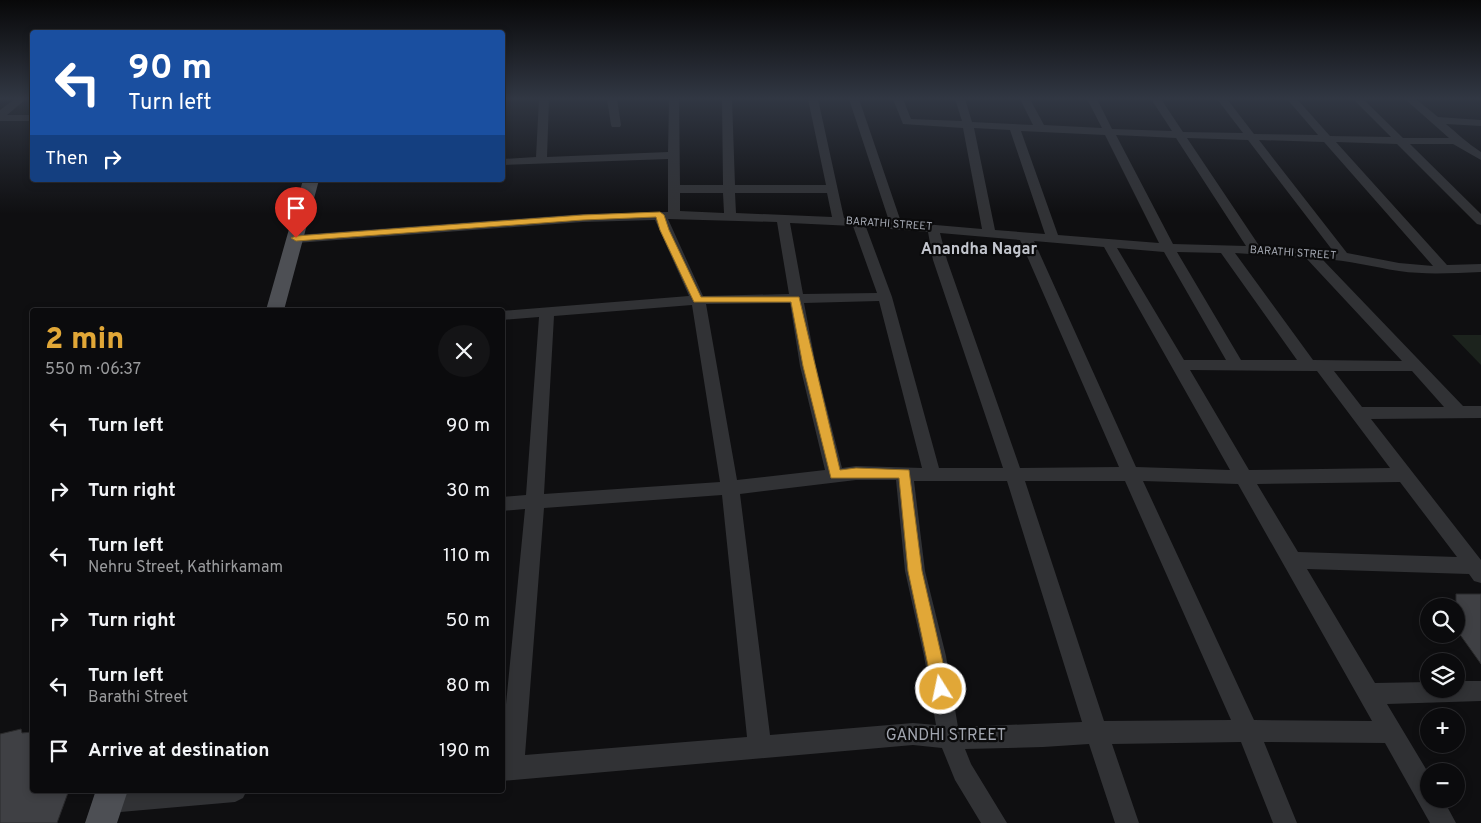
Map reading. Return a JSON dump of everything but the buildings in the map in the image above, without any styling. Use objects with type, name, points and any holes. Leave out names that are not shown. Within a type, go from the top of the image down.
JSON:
[{"type":"main road","points":[[276,308],[310,182]]},
{"type":"street","points":[[541,160],[542,137]]},
{"type":"street","points":[[674,137],[674,189],[664,230],[698,300],[730,488],[760,747]]},
{"type":"street","points":[[728,137],[730,217]]},
{"type":"street","points":[[821,137],[839,220]]},
{"type":"street","points":[[867,137],[896,225]]},
{"type":"street","points":[[970,137],[989,233]]},
{"type":"street","points":[[1018,137],[1053,238]]},
{"type":"street","points":[[1112,137],[1126,168],[1168,248],[1236,364]]},
{"type":"street","points":[[1183,137],[1256,251]]},
{"type":"street","points":[[1253,137],[1343,256]]},
{"type":"street","points":[[1304,137],[1440,142],[1455,140],[1481,157]]},
{"type":"street","points":[[1396,137],[1481,221]]},
{"type":"street","points":[[1326,138],[1444,270]]},
{"type":"street","points":[[505,162],[674,155]]},
{"type":"street","points":[[674,189],[831,189]]},
{"type":"street","name":"BARATHI STREET","points":[[296,238],[573,218],[667,215],[839,220],[1168,248],[1225,249],[1343,256],[1399,267],[1444,270],[1481,268]]},
{"type":"street","points":[[783,219],[795,299],[808,366],[835,475]]},
{"type":"street","points":[[858,222],[885,297],[932,474]]},
{"type":"street","points":[[932,228],[940,260],[1014,475],[1127,823]]},
{"type":"street","points":[[1025,236],[1107,423],[1132,474],[1194,618],[1248,731],[1285,823]]},
{"type":"street","points":[[1108,243],[1420,783]]},
{"type":"street","points":[[1225,249],[1314,365],[1357,413],[1478,571]]},
{"type":"street","points":[[1310,254],[1415,366],[1470,412],[1481,425]]},
{"type":"street","points":[[505,316],[698,300],[885,297]]},
{"type":"street","points":[[507,769],[535,502],[547,312]]},
{"type":"street","points":[[1179,365],[1415,366]]},
{"type":"street","points":[[1357,413],[1470,412]]},
{"type":"street","points":[[505,504],[730,488],[856,473],[1132,474],[1243,477],[1403,475]]},
{"type":"street","points":[[904,474],[915,571],[935,656],[950,738],[963,772],[995,823]]},
{"type":"street","points":[[1291,560],[1478,571]]},
{"type":"street","points":[[1368,694],[1481,691]]},
{"type":"street","name":"GANDHI STREET","points":[[507,769],[913,734],[950,738],[1044,736],[1096,732],[1390,732]]},
{"type":"street","points":[[107,805],[210,793]]},
{"type":"street","points":[[1435,808],[1444,823]]},
{"type":"shaded area","points":[[1452,335],[1481,335],[1481,365]]},
{"type":"district","name":"Anandha Nagar","points":[[979,250]]},
{"type":"route","points":[[296,238],[583,218],[660,215],[664,230],[676,251],[698,300],[795,299],[808,366],[835,475],[856,473],[904,474],[915,571],[941,689]]}]
